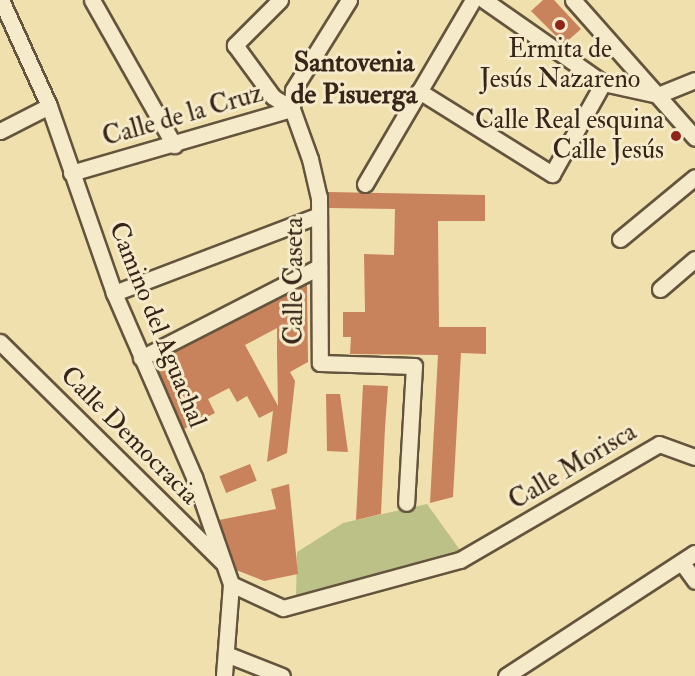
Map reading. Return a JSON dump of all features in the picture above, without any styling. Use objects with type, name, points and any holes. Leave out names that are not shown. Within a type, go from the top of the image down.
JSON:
[{"type":"street","name":"Camino del Aguachal","points":[[1,0],[5,20],[49,106],[114,293],[194,477],[231,584],[224,676]]},
{"type":"street","points":[[92,0],[174,145]]},
{"type":"street","points":[[280,0],[235,45],[273,97],[292,109]]},
{"type":"street","name":"Calle de la Cruz","points":[[71,173],[292,109],[293,90],[349,0]]},
{"type":"street","points":[[365,184],[473,0]]},
{"type":"street","points":[[484,0],[603,83],[658,95],[695,80]]},
{"type":"street","points":[[573,0],[695,138]]},
{"type":"street","points":[[419,91],[552,174],[603,83]]},
{"type":"street","points":[[0,131],[49,106]]},
{"type":"street","name":"Calle Caseta","points":[[292,109],[310,159],[320,214],[320,363],[414,366],[406,503]]},
{"type":"street","points":[[620,239],[695,177]]},
{"type":"street","points":[[114,293],[320,214]]},
{"type":"street","points":[[660,289],[695,259]]},
{"type":"street","points":[[141,358],[320,267]]},
{"type":"street","name":"Calle Democracia","points":[[0,342],[224,564]]},
{"type":"street","name":"Calle Morisca","points":[[231,584],[283,608],[460,560],[659,444],[695,457]]},
{"type":"street","points":[[506,676],[695,553]]},
{"type":"street","points":[[682,563],[695,581]]},
{"type":"street","points":[[226,654],[282,676]]},
{"type":"green space","points":[[427,504],[460,550],[296,597],[297,552],[343,523]]},
{"type":"building","name":"Ermita de Jesús Nazareno","points":[[543,0],[554,0],[581,29],[564,44],[531,11]]},
{"type":"building","points":[[328,192],[485,195],[485,221],[438,221],[439,327],[486,327],[486,354],[461,353],[453,497],[430,503],[438,355],[350,354],[351,337],[343,337],[343,312],[365,312],[364,254],[394,255],[395,209],[329,208]]},
{"type":"building","points":[[307,284],[308,362],[290,372],[295,381],[287,453],[267,462],[273,411],[259,418],[247,396],[237,402],[229,388],[208,399],[215,413],[184,429],[155,362]],"holes":[[[277,328],[278,406],[245,345]]]},
{"type":"building","points":[[363,385],[388,386],[381,514],[356,520]]},
{"type":"building","points":[[326,394],[340,394],[348,452],[327,451]]},
{"type":"building","points":[[250,464],[257,481],[226,493],[219,476]]},
{"type":"building","points":[[289,484],[298,574],[264,581],[236,570],[219,520],[276,509],[271,489]]},
{"type":"place","name":"Ermita de Jesús Nazareno","points":[[560,25]]},
{"type":"place","name":"Calle Real esquina Calle Jesús","points":[[676,136]]},
{"type":"district","name":"Santovenia de Pisuerga","points":[[354,79]]}]
